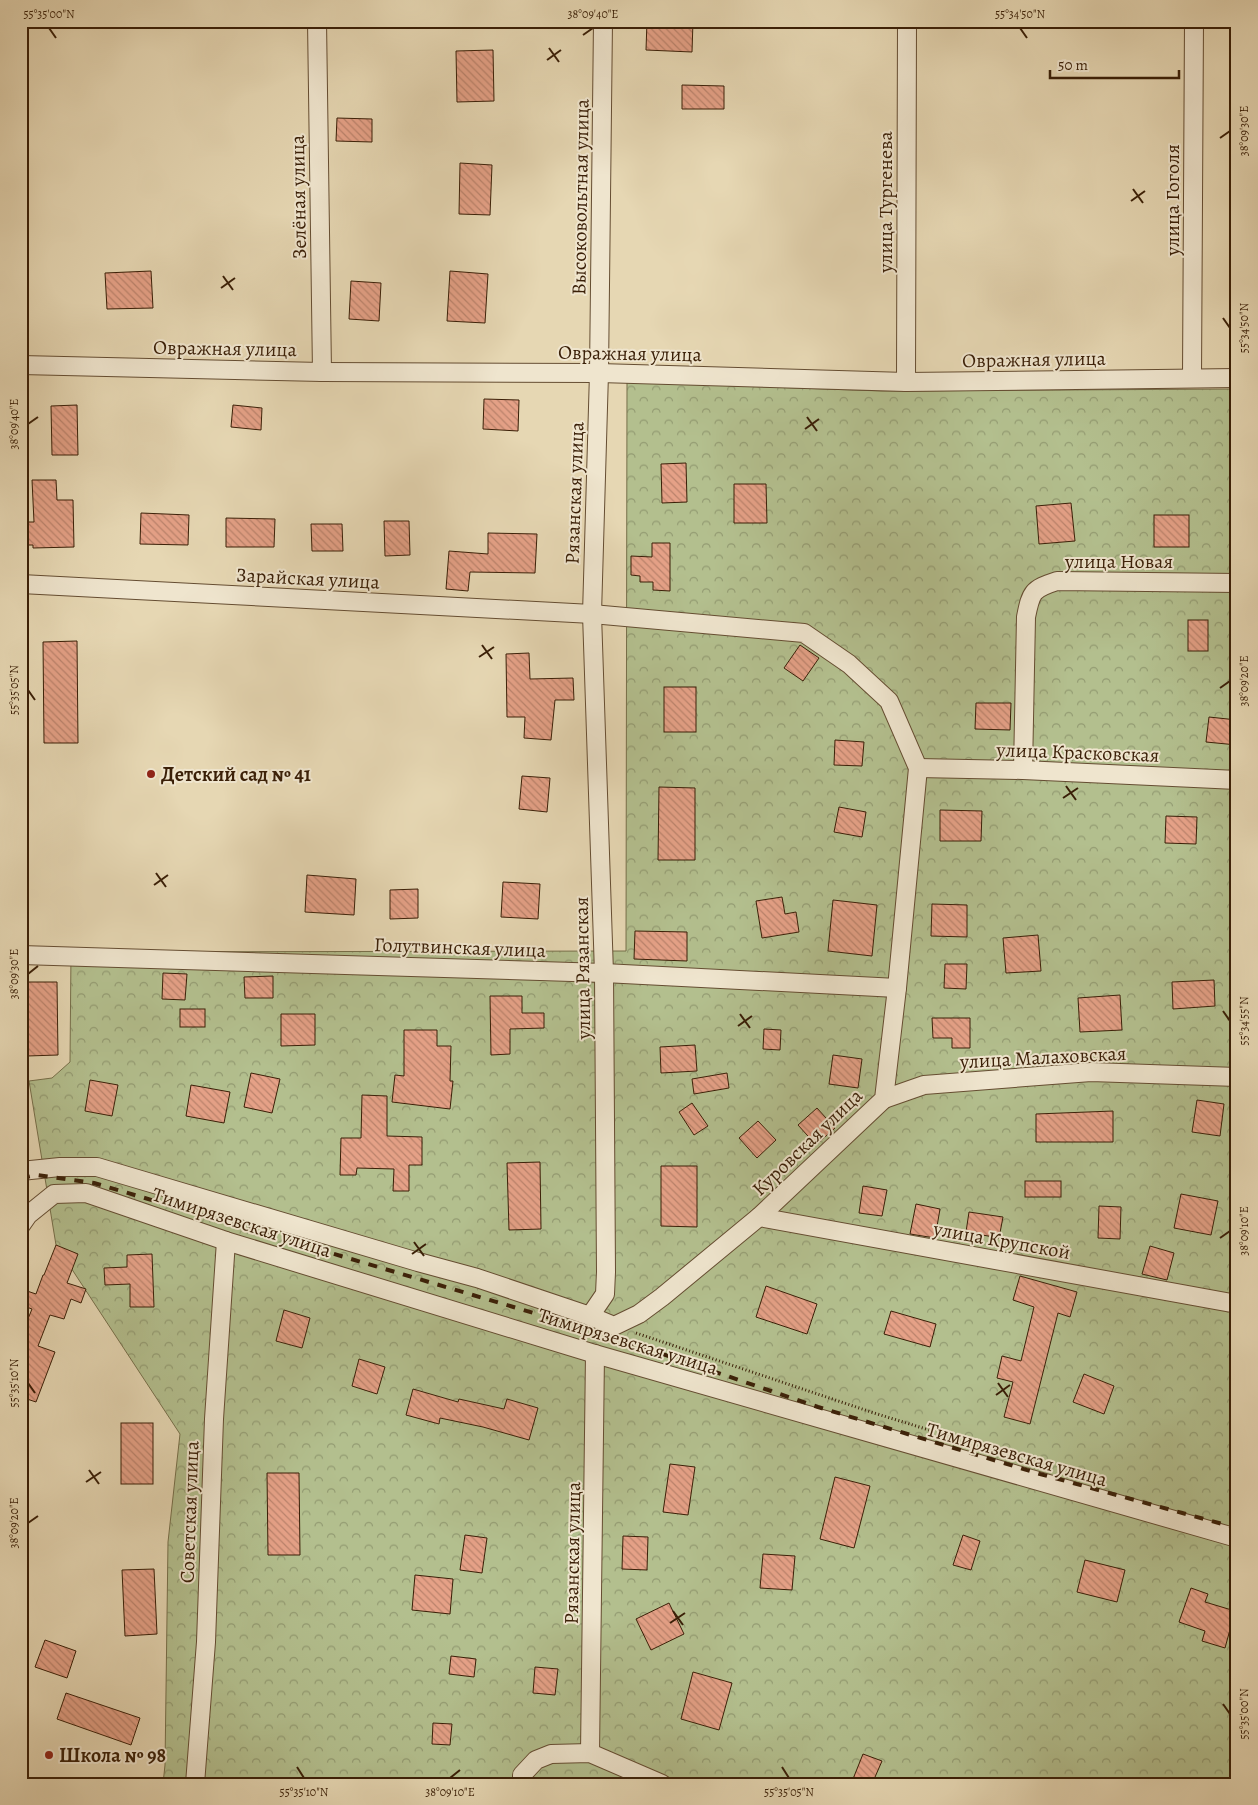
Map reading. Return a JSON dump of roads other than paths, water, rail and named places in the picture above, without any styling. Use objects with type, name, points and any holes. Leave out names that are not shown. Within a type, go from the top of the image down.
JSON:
[{"type":"street","name":"Зелёная улица","points":[[317,21],[322,372]]},
{"type":"street","name":"Высоковольтная улица","points":[[599,373],[603,21]]},
{"type":"street","name":"улица Тургенева","points":[[906,382],[907,21]]},
{"type":"street","name":"улица Гоголя","points":[[1192,378],[1194,21]]},
{"type":"street","name":"Овражная улица","points":[[21,365],[322,372],[599,373],[906,382],[1237,378]]},
{"type":"street","name":"Рязанская улица","points":[[592,614],[599,373]]},
{"type":"street","name":"улица Новая","points":[[1024,770],[1026,617],[1030,596],[1042,586],[1056,581],[1237,583]]},
{"type":"street","name":"Зарайская улица","points":[[21,584],[592,614],[804,633],[849,664],[889,701],[918,768]]},
{"type":"street","name":"улица Рязанская","points":[[590,1316],[605,1294],[604,973],[592,614]]},
{"type":"street","name":"улица Красковская","points":[[918,768],[1024,770],[1237,780]]},
{"type":"street","name":"Куровская улица","points":[[590,1316],[614,1326],[639,1314],[759,1217],[884,1099],[918,768]]},
{"type":"street","name":"Голутвинская улица","points":[[21,955],[604,973],[896,988]]},
{"type":"street","name":"улица Малаховская","points":[[884,1099],[924,1085],[1091,1072],[1237,1077]]},
{"type":"street","points":[[21,1171],[60,1167],[98,1167],[478,1278],[590,1316]]},
{"type":"street","name":"Тимирязевская улица","points":[[24,1219],[54,1194],[86,1193],[226,1241],[596,1354],[1237,1538]]},
{"type":"street","name":"улица Крупской","points":[[759,1217],[1237,1304]]},
{"type":"street","name":"Советская улица","points":[[196,1784],[206,1642],[214,1419],[226,1241]]},
{"type":"street","name":"Рязанская улица","points":[[590,1753],[596,1354]]},
{"type":"street","points":[[522,1784],[522,1775],[536,1760],[550,1754],[590,1753],[662,1784]]},
{"type":"railway","points":[[21,1178],[37,1175],[94,1183],[598,1332],[818,1407],[1040,1474],[1237,1528]]},
{"type":"place","name":"Детский сад № 41","points":[[151,774]]},
{"type":"place","name":"Школа № 98","points":[[49,1755]]}]
